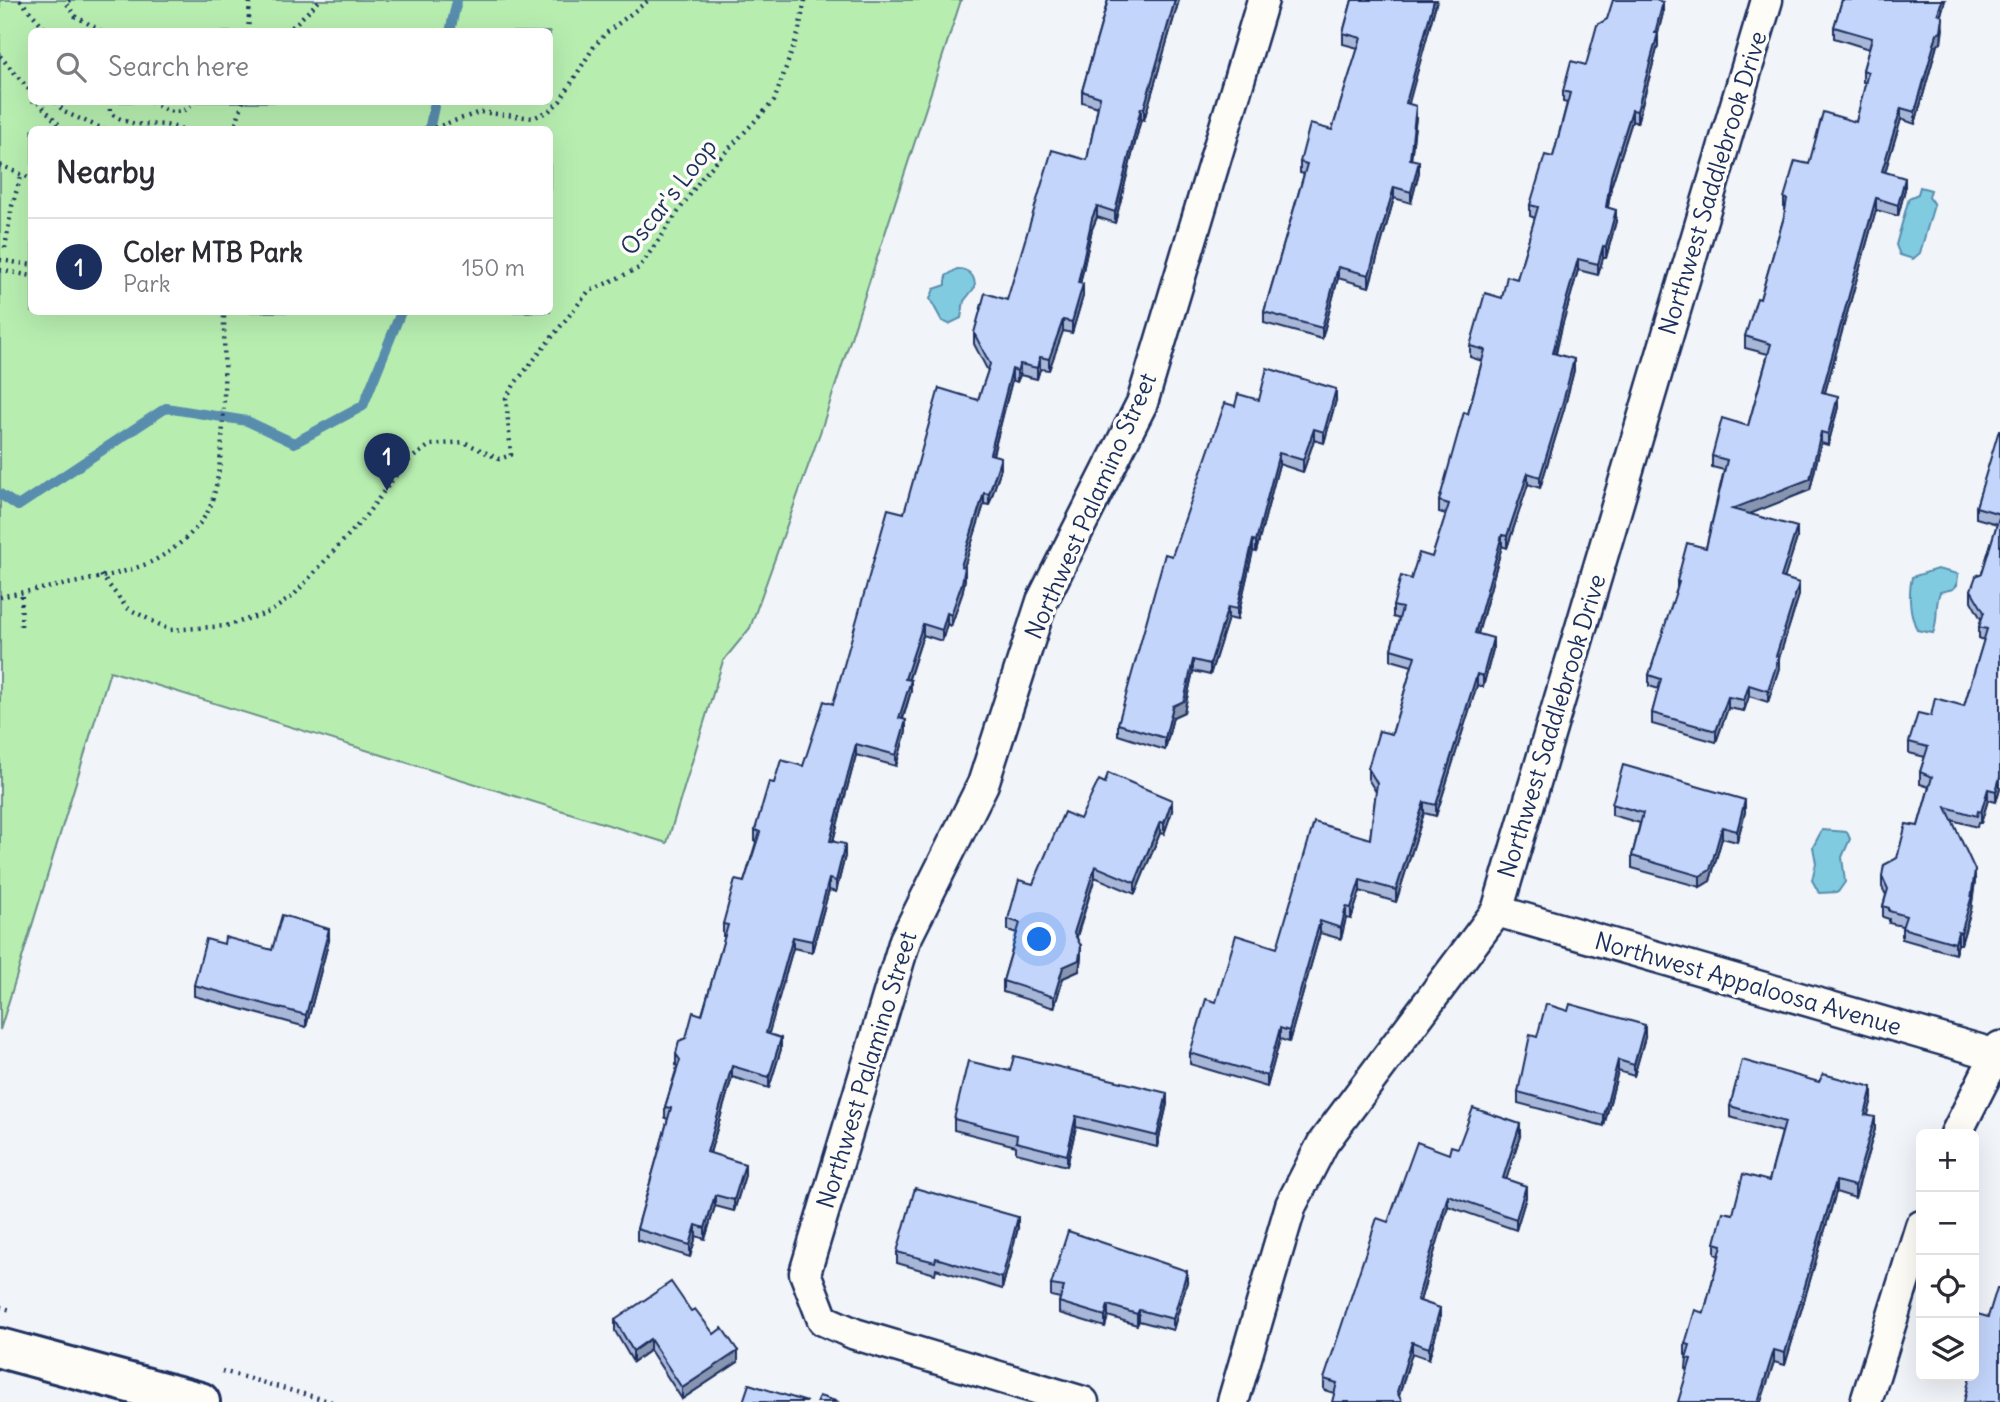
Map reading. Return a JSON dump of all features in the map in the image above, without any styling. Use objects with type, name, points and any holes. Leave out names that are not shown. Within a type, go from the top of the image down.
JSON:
[{"type":"street","name":"Northwest Palamino Street","points":[[1083,1402],[855,1334],[823,1320],[805,1273],[905,940],[983,784],[1042,601],[1142,403],[1264,0]]},
{"type":"street","name":"Northwest Saddlebrook Drive","points":[[1233,1402],[1292,1206],[1323,1143],[1497,911],[1767,0]]},
{"type":"street","name":"Northwest Appaloosa Avenue","points":[[1497,911],[1999,1053]]},
{"type":"street","points":[[1958,1129],[1964,1113],[1999,1053]]},
{"type":"street","points":[[1866,1402],[1916,1242]]},
{"type":"street","points":[[0,1348],[200,1402]]},
{"type":"path","points":[[20,0],[44,28]]},
{"type":"path","points":[[70,0],[66,2],[75,16],[96,28]]},
{"type":"path","points":[[248,28],[250,0]]},
{"type":"path","points":[[291,28],[320,0]]},
{"type":"path","points":[[440,126],[480,112],[533,118],[549,111],[561,101],[593,48],[606,33],[649,0]]},
{"type":"path","name":"Oscar's Loop","points":[[101,575],[127,608],[170,630],[226,626],[270,612],[293,596],[365,518],[405,463],[430,445],[464,442],[499,459],[511,455],[506,398],[516,382],[588,292],[639,268],[703,176],[774,101],[797,34],[805,0]]},
{"type":"path","points":[[0,56],[28,88]]},
{"type":"path","points":[[41,105],[60,126]]},
{"type":"path","points":[[58,105],[64,112],[97,126]]},
{"type":"path","points":[[110,105],[110,114],[122,123],[135,126],[172,126]]},
{"type":"path","points":[[158,105],[177,113],[184,112],[192,105]]},
{"type":"path","points":[[235,126],[242,105]]},
{"type":"path","points":[[0,164],[28,178]]},
{"type":"path","points":[[5,248],[12,206],[21,176]]},
{"type":"path","points":[[0,260],[28,264]]},
{"type":"path","points":[[0,270],[28,275]]},
{"type":"path","points":[[0,597],[152,561],[192,533],[208,511],[215,488],[220,445],[224,315]]},
{"type":"path","points":[[21,626],[22,592]]},
{"type":"green space","points":[[0,0],[961,0],[821,430],[750,628],[723,661],[667,843],[110,671],[0,1030]]},
{"type":"water","points":[[1920,187],[1931,190],[1929,197],[1934,205],[1920,253],[1913,259],[1900,255],[1896,245],[1909,198],[1918,194]]},
{"type":"water","points":[[957,269],[970,274],[975,287],[964,301],[961,318],[949,324],[942,321],[930,299],[934,289],[946,285],[946,276]]},
{"type":"water","points":[[1937,569],[1958,574],[1957,585],[1953,589],[1940,592],[1933,633],[1917,630],[1910,604],[1912,577]]},
{"type":"water","points":[[1822,830],[1847,832],[1850,839],[1842,857],[1845,882],[1838,892],[1819,893],[1812,880],[1816,863],[1813,847]]},
{"type":"building","points":[[1108,0],[1175,0],[1144,108],[1141,108],[1115,212],[1097,206],[1078,283],[1083,284],[1072,322],[1063,320],[1049,359],[1040,357],[1037,368],[1020,364],[1017,371],[1012,369],[990,454],[1001,457],[989,494],[984,493],[961,566],[965,567],[962,583],[951,615],[947,613],[942,630],[923,624],[905,679],[911,680],[899,718],[906,720],[896,755],[856,744],[830,841],[845,844],[836,881],[829,879],[812,941],[793,937],[766,1033],[781,1038],[769,1077],[732,1066],[707,1152],[745,1164],[734,1200],[715,1195],[705,1228],[696,1225],[690,1245],[637,1229],[671,1108],[665,1107],[680,1060],[676,1054],[679,1041],[686,1038],[693,1012],[702,1015],[728,925],[723,924],[735,880],[744,882],[760,832],[755,830],[769,782],[774,783],[781,760],[803,766],[824,701],[833,704],[888,509],[904,513],[939,388],[978,400],[990,364],[974,333],[985,293],[1007,300],[1052,150],[1087,160],[1100,97],[1082,91]]},
{"type":"building","points":[[1352,0],[1434,0],[1406,103],[1416,106],[1410,159],[1419,161],[1411,192],[1394,187],[1369,275],[1338,267],[1322,328],[1264,312],[1307,164],[1300,162],[1310,124],[1332,130],[1361,38],[1343,33]]},
{"type":"building","points":[[1613,0],[1663,2],[1655,33],[1658,33],[1637,111],[1632,110],[1611,176],[1606,207],[1616,210],[1606,247],[1603,246],[1598,264],[1578,259],[1553,353],[1574,359],[1564,398],[1540,477],[1528,473],[1507,536],[1502,535],[1475,633],[1493,638],[1483,676],[1477,674],[1436,805],[1424,802],[1396,890],[1360,880],[1351,908],[1346,907],[1341,928],[1320,921],[1289,1031],[1280,1028],[1267,1076],[1190,1053],[1206,999],[1216,1002],[1236,935],[1277,948],[1314,822],[1370,839],[1377,783],[1368,768],[1379,731],[1392,734],[1415,656],[1391,649],[1402,608],[1393,606],[1401,576],[1411,579],[1419,553],[1432,557],[1449,504],[1439,501],[1464,412],[1468,414],[1485,350],[1470,346],[1485,293],[1502,298],[1507,276],[1517,279],[1538,207],[1530,205],[1545,155],[1553,157],[1570,93],[1563,91],[1571,61],[1586,65],[1597,25],[1607,19]]},
{"type":"building","points":[[1842,0],[1942,0],[1938,13],[1943,17],[1941,32],[1937,34],[1915,112],[1901,108],[1882,171],[1905,178],[1898,205],[1876,198],[1822,392],[1838,396],[1828,434],[1821,432],[1810,479],[1732,509],[1797,527],[1781,577],[1799,583],[1768,691],[1749,685],[1744,700],[1728,697],[1716,731],[1652,713],[1661,679],[1649,675],[1679,582],[1677,581],[1687,543],[1706,548],[1727,460],[1712,456],[1722,418],[1748,426],[1771,344],[1745,336],[1757,298],[1760,299],[1784,217],[1787,199],[1784,198],[1795,161],[1809,164],[1823,112],[1856,122],[1868,72],[1863,70],[1872,38],[1834,27]]},
{"type":"building","points":[[1267,368],[1336,389],[1324,432],[1314,429],[1303,460],[1279,453],[1256,541],[1253,540],[1237,609],[1228,607],[1210,664],[1193,660],[1184,701],[1173,706],[1165,738],[1118,724],[1165,554],[1172,556],[1225,403],[1235,406],[1238,394],[1259,400]]},
{"type":"building","points":[[2000,430],[2000,514],[1976,507]]},
{"type":"building","points":[[2000,514],[2000,777],[1996,791],[1988,789],[1981,812],[1978,811],[1977,816],[1946,807],[1975,870],[1971,899],[1961,933],[1958,932],[1955,943],[1902,928],[1906,916],[1889,911],[1889,908],[1883,906],[1888,889],[1882,876],[1884,865],[1897,858],[1906,824],[1918,826],[1932,777],[1920,772],[1928,747],[1909,742],[1918,713],[1931,716],[1935,698],[1964,706],[1987,629],[1979,627],[1984,612],[1971,590],[1976,576],[1982,573]]},
{"type":"building","points":[[1623,765],[1745,800],[1737,831],[1722,827],[1710,870],[1700,876],[1632,856],[1643,813],[1612,804]]},
{"type":"building","points":[[1108,773],[1172,800],[1135,883],[1095,866],[1074,933],[1081,946],[1079,960],[1063,967],[1054,997],[1003,981],[1020,923],[1008,919],[1019,880],[1033,884],[1064,812],[1080,819],[1099,780],[1105,783]]},
{"type":"building","points":[[282,915],[329,929],[306,1015],[194,985],[206,939],[224,944],[225,937],[272,950]]},
{"type":"building","points":[[1546,1004],[1568,1011],[1570,1004],[1645,1025],[1634,1065],[1618,1060],[1604,1115],[1518,1092],[1530,1035],[1537,1037]]},
{"type":"building","points":[[1014,1056],[1167,1093],[1157,1136],[1076,1116],[1067,1155],[1016,1142],[1017,1135],[954,1119],[968,1061],[1010,1071]]},
{"type":"building","points":[[1742,1060],[1819,1082],[1823,1074],[1872,1087],[1865,1115],[1875,1117],[1855,1186],[1836,1181],[1785,1353],[1774,1350],[1758,1402],[1678,1402],[1691,1359],[1686,1358],[1690,1345],[1685,1344],[1695,1310],[1704,1313],[1722,1245],[1715,1243],[1723,1212],[1733,1214],[1743,1174],[1769,1181],[1785,1122],[1730,1106]]},
{"type":"building","points":[[1473,1108],[1520,1124],[1503,1178],[1526,1186],[1516,1219],[1448,1195],[1417,1300],[1440,1308],[1429,1348],[1412,1342],[1397,1392],[1402,1402],[1332,1402],[1337,1383],[1324,1379],[1377,1218],[1388,1222],[1417,1142],[1449,1154],[1451,1146],[1458,1148]]},
{"type":"building","points":[[915,1188],[1018,1217],[1002,1278],[936,1258],[935,1262],[897,1252]]},
{"type":"building","points":[[1068,1231],[1187,1271],[1173,1319],[1139,1310],[1137,1314],[1108,1305],[1105,1316],[1059,1302],[1064,1287],[1051,1285]]},
{"type":"building","points":[[671,1282],[691,1311],[695,1309],[714,1334],[722,1328],[738,1351],[682,1388],[650,1339],[633,1351],[615,1320]]},
{"type":"building","points":[[1997,1288],[2000,1288],[2000,1402],[1964,1402],[1969,1381],[1979,1381],[1979,1314],[1988,1317]]},
{"type":"building","points":[[749,1384],[807,1402],[743,1402]]},
{"type":"building","points":[[819,1396],[839,1402],[817,1402]]},
{"type":"waterway","points":[[451,28],[457,0]]},
{"type":"waterway","points":[[430,126],[434,105]]},
{"type":"waterway","points":[[0,494],[18,506],[166,408],[247,421],[294,443],[363,406],[400,315]]},
{"type":"place","name":"Coler MTB Park","points":[[387,491]]}]
